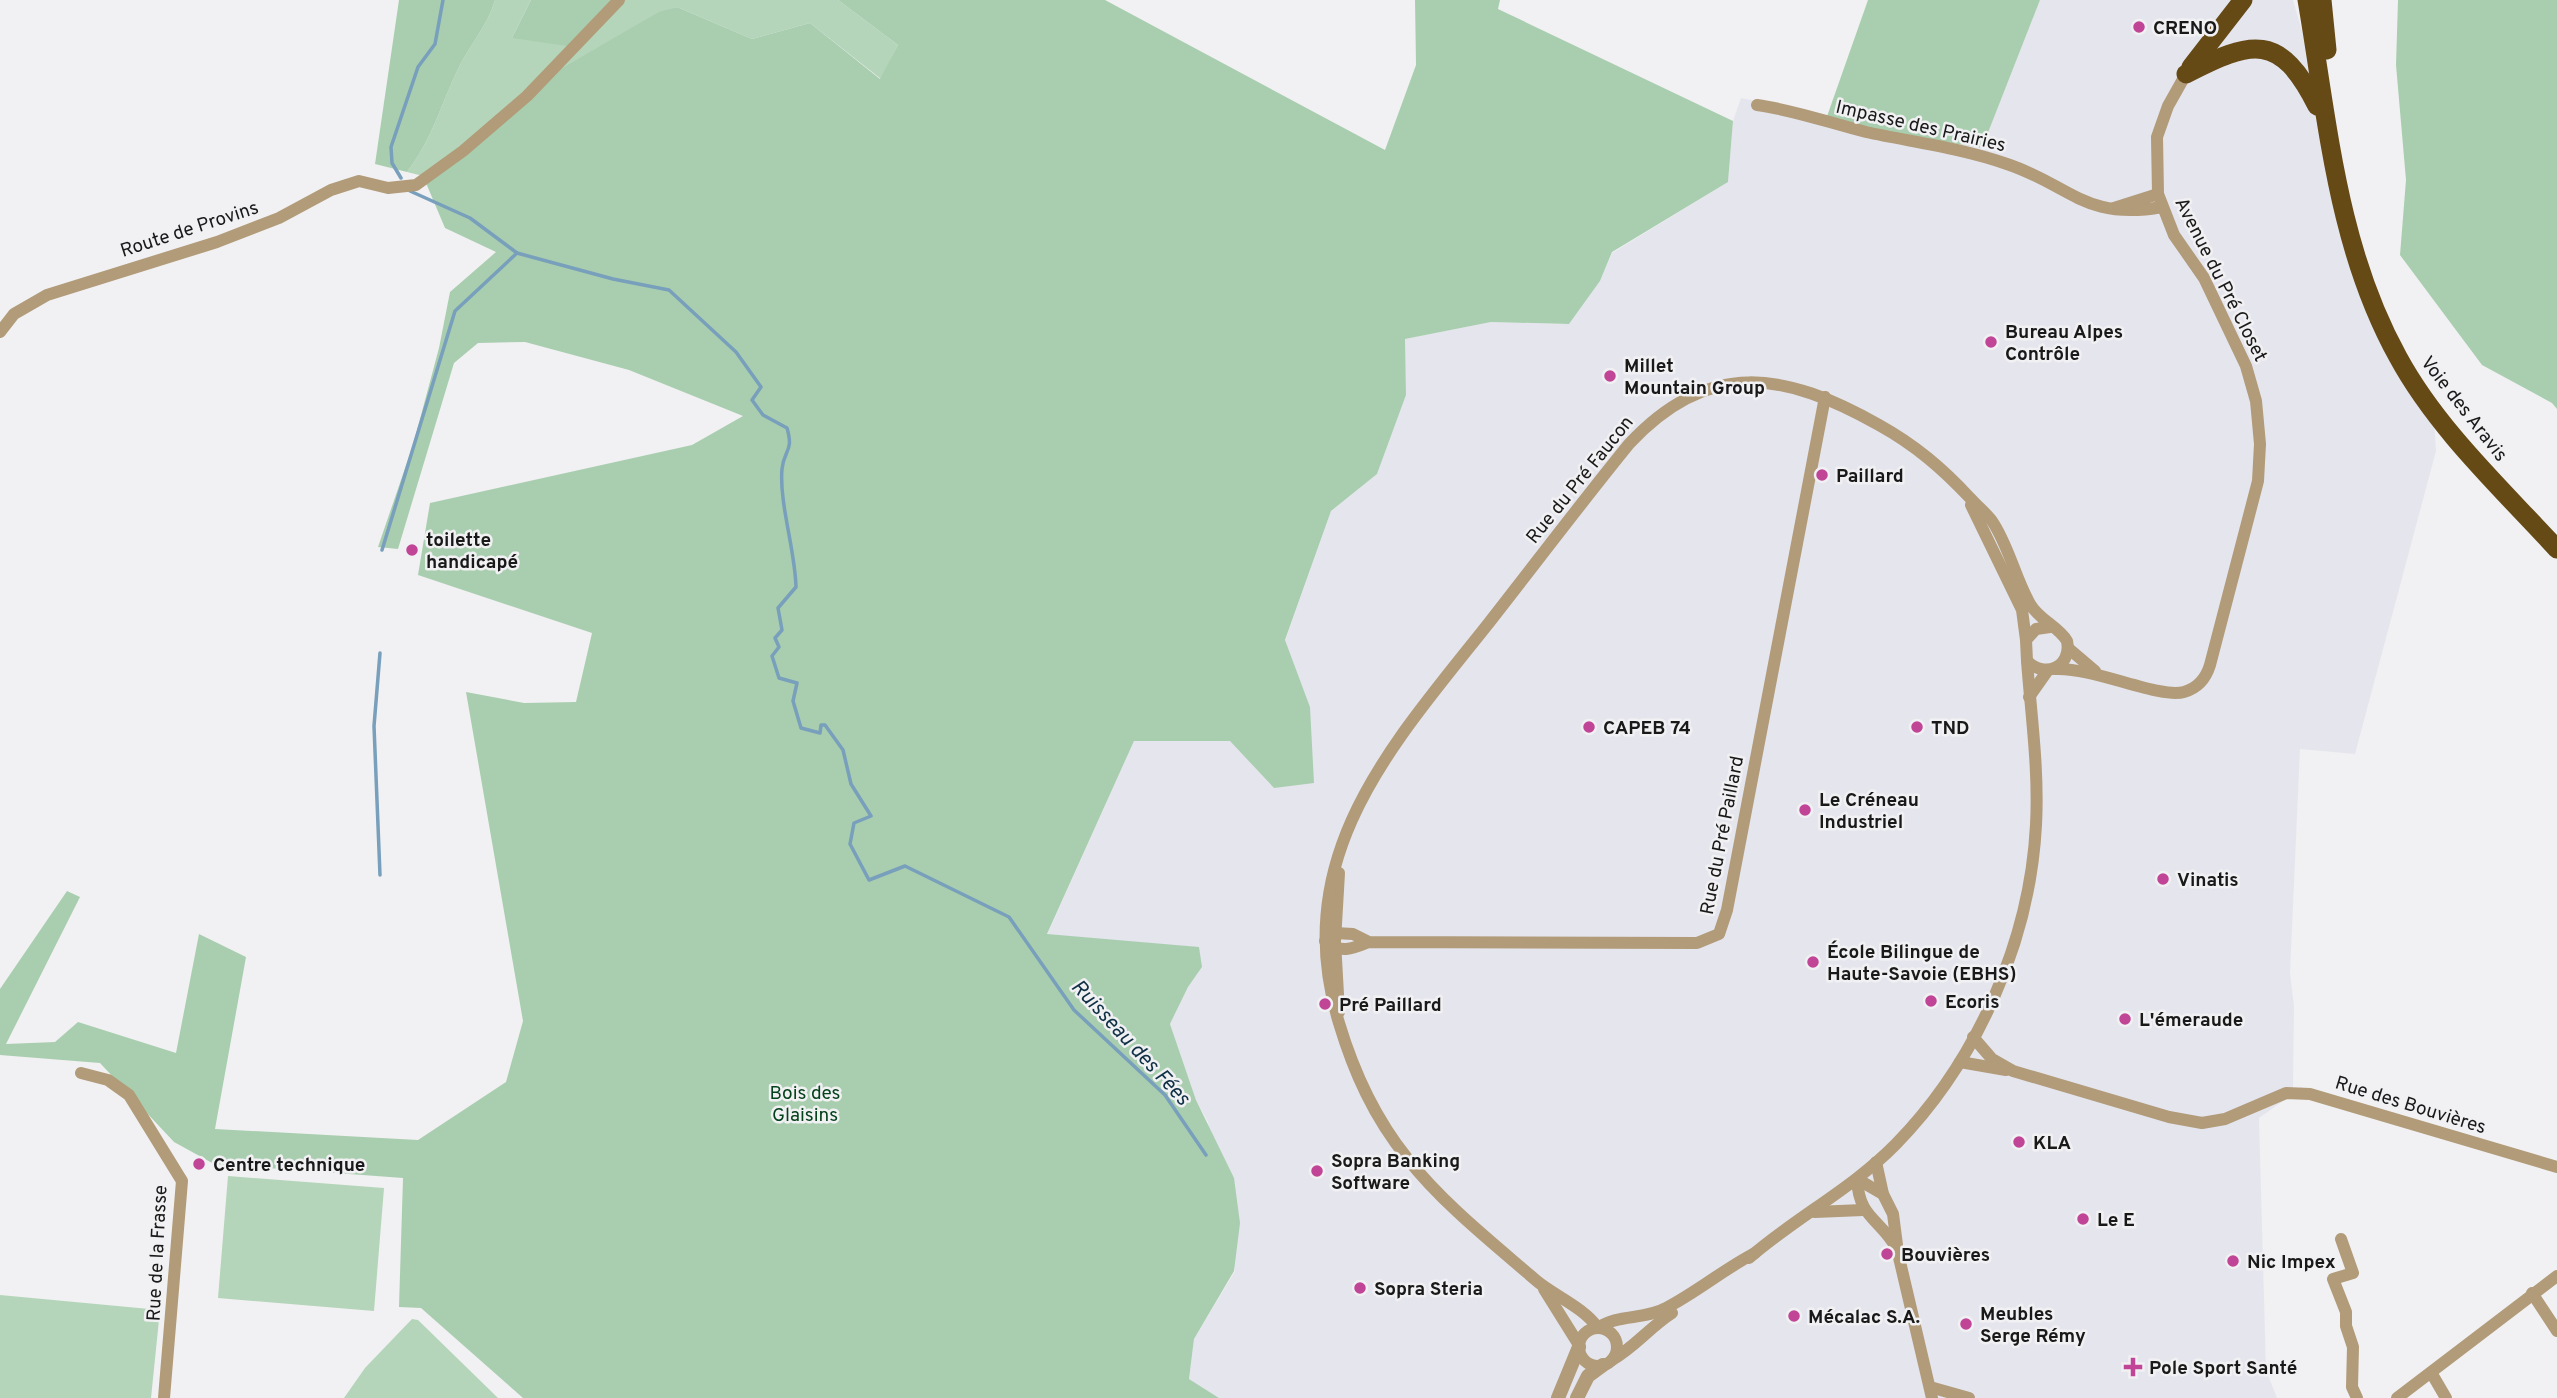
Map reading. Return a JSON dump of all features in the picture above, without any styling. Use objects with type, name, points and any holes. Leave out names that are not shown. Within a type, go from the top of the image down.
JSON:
[{"type":"highway","points":[[2186,74],[2225,0]]},
{"type":"highway","points":[[2186,74],[2243,0]]},
{"type":"highway","name":"Voie des Aravis","points":[[2306,0],[2324,121],[2350,243],[2366,291],[2399,360],[2458,439],[2557,549]]},
{"type":"highway","name":"Voie des Aravis","points":[[2322,0],[2341,198]]},
{"type":"highway","points":[[2186,74],[2235,50],[2251,48],[2270,51],[2297,69],[2324,121]]},
{"type":"street","name":"Route de Provins","points":[[0,332],[14,314],[47,295],[218,242],[279,218],[331,190],[359,181],[388,188],[416,185],[463,151],[527,96],[619,0]]},
{"type":"street","name":"Avenue du Pré Closet","points":[[2051,670],[2095,672],[2177,693],[2191,689],[2203,679],[2210,665],[2258,481],[2259,422],[2246,366],[2204,278],[2174,235],[2160,200],[2157,137],[2168,106],[2186,74]]},
{"type":"street","name":"Impasse des Prairies","points":[[1757,105],[1784,108],[1825,122],[2007,164],[2073,198],[2110,209],[2133,212],[2160,200]]},
{"type":"street","name":"Rue du Pré Faucon","points":[[1598,1328],[1591,1319],[1540,1283],[1429,1183],[1406,1157],[1363,1089],[1339,1023],[1332,941],[1339,859],[1359,800],[1392,745],[1641,431],[1687,398],[1727,385],[1761,381],[1785,383],[1825,397],[1863,416],[1922,452],[1992,521],[2031,606],[2050,627]]},
{"type":"street","name":"Rue du Pré Paillard","points":[[1332,941],[1353,934],[1370,942],[1697,943],[1718,934],[1727,910],[1825,397]]},
{"type":"street","name":"Rue du Pré Faucon","points":[[1967,495],[2022,610],[2025,640]]},
{"type":"street","points":[[1577,1398],[1588,1376],[1631,1349],[1657,1323],[1732,1274],[1755,1253],[1857,1179],[1923,1112],[1960,1062],[2013,947],[2028,884],[2036,813],[2036,761],[2029,697],[2025,640],[2036,629],[2050,627],[2063,635],[2068,648],[2064,660],[2051,670],[2029,697]]},
{"type":"street","name":"Avenue du Pré Closet","points":[[2068,648],[2095,672]]},
{"type":"street","points":[[2027,661],[2033,666],[2051,670]]},
{"type":"street","name":"Rue des Bouvières","points":[[1973,1037],[1992,1059],[2013,1071]]},
{"type":"street","name":"Rue des Bouvières","points":[[1960,1062],[2013,1071],[2202,1123],[2225,1119],[2286,1093],[2320,1096],[2557,1167]]},
{"type":"street","name":"Rue de la Frasse","points":[[81,1073],[108,1080],[129,1096],[182,1181],[164,1398]]},
{"type":"street","points":[[1876,1162],[1883,1194],[1893,1213],[1897,1249],[1931,1392],[1969,1398]]},
{"type":"street","points":[[1857,1179],[1883,1194]]},
{"type":"street","points":[[1857,1179],[1863,1210],[1888,1234],[1897,1249]]},
{"type":"street","points":[[1815,1212],[1863,1210]]},
{"type":"street","points":[[2341,1239],[2353,1273],[2333,1279],[2346,1311],[2346,1326],[2353,1347],[2352,1387],[2357,1398]]},
{"type":"street","points":[[1558,1398],[1587,1331],[1611,1321],[1647,1316],[1668,1308],[1728,1266],[1755,1253]]},
{"type":"street","points":[[2397,1398],[2432,1374],[2557,1276]]},
{"type":"street","name":"Rue du Pré Faucon","points":[[1540,1283],[1579,1346]]},
{"type":"street","points":[[2532,1293],[2557,1331]]},
{"type":"street","points":[[1579,1346],[1589,1364],[1608,1362],[1616,1351],[1616,1341],[1609,1332],[1598,1328]]},
{"type":"street","points":[[2432,1374],[2446,1398]]},
{"type":"shaded area","points":[[2040,0],[2293,0],[2321,96],[2359,267],[2433,405],[2436,451],[2355,754],[2300,749],[2290,973],[2294,1006],[2293,1089],[2303,1087],[2259,1118],[2266,1370],[2277,1398],[1219,1398],[1189,1379],[1194,1339],[1235,1271],[1208,1122],[1196,1100],[1170,1024],[1188,987],[1202,967],[1047,935],[1134,741],[1231,741],[1274,788],[1310,707],[1285,641],[1331,511],[1377,474],[1406,395],[1404,339],[1491,322],[1569,324],[1600,281],[1612,253],[1728,182],[1733,121],[1741,98],[1982,148]]},
{"type":"green space","points":[[399,0],[495,0],[454,77],[431,133],[407,172],[375,164]]},
{"type":"green space","points":[[495,0],[531,0],[512,38],[619,0],[838,0],[898,45],[881,79],[810,23],[752,39],[677,7],[659,13],[551,74],[423,176],[407,172],[431,133],[454,77]]},
{"type":"green space","points":[[531,0],[619,0],[574,47],[512,38]]},
{"type":"green space","name":"Bois des Glaisins","points":[[838,0],[1105,0],[1385,150],[1416,65],[1415,0],[1500,0],[1498,9],[1733,121],[1728,182],[1612,252],[1600,281],[1569,324],[1491,322],[1405,339],[1406,395],[1377,474],[1331,511],[1285,640],[1310,707],[1314,783],[1274,788],[1230,741],[1134,741],[1047,934],[1199,947],[1202,967],[1188,987],[1170,1024],[1196,1100],[1234,1178],[1240,1223],[1234,1271],[1194,1339],[1189,1379],[1219,1398],[523,1398],[421,1308],[399,1307],[403,1178],[214,1164],[174,1142],[100,1063],[0,1055],[0,989],[67,891],[80,897],[6,1044],[55,1042],[78,1022],[176,1053],[199,934],[246,957],[215,1129],[418,1140],[506,1082],[523,1021],[466,692],[524,703],[576,702],[592,633],[418,575],[430,503],[692,445],[743,416],[629,370],[525,342],[478,343],[454,363],[398,549],[378,547],[413,445],[439,348],[450,292],[496,252],[445,228],[423,176],[551,74],[659,12],[677,7],[752,39],[810,23],[880,79],[898,45]]},
{"type":"green space","points":[[1868,0],[2040,0],[1982,148],[1825,122]]},
{"type":"green space","points":[[2398,0],[2557,0],[2557,409],[2552,403],[2482,365],[2400,255],[2406,180],[2396,65]]},
{"type":"green space","points":[[228,1176],[384,1188],[374,1311],[218,1298]]},
{"type":"green space","points":[[0,1295],[160,1310],[151,1398],[0,1398]]},
{"type":"green space","points":[[412,1319],[418,1320],[498,1398],[344,1398],[365,1368]]},
{"type":"waterway","points":[[401,178],[392,163],[391,147],[418,67],[435,44],[443,0]]},
{"type":"waterway","name":"Ruisseau des Fées","points":[[410,191],[470,218],[517,253],[613,279],[669,290],[736,352],[761,387],[752,400],[763,415],[787,428],[789,436],[782,482],[796,587],[778,608],[782,630],[775,638],[779,647],[772,656],[779,678],[797,683],[793,701],[801,728],[820,733],[821,725],[825,725],[843,750],[851,784],[871,816],[854,823],[850,844],[869,880],[905,866],[1009,917],[1074,1010],[1165,1095],[1206,1155]]},
{"type":"waterway","points":[[382,550],[455,311],[517,253]]},
{"type":"waterway","points":[[380,653],[374,726],[380,875]]},
{"type":"place","name":"CRENO","points":[[2139,27]]},
{"type":"place","name":"Bureau Alpes Contrôle","points":[[1991,342]]},
{"type":"place","name":"Millet Mountain Group","points":[[1610,376]]},
{"type":"place","name":"Paillard","points":[[1822,475]]},
{"type":"place","name":"toilette handicapé","points":[[412,550]]},
{"type":"place","name":"CAPEB 74","points":[[1589,727]]},
{"type":"place","name":"TND","points":[[1917,727]]},
{"type":"place","name":"Le Créneau Industriel","points":[[1805,810]]},
{"type":"place","name":"Vinatis","points":[[2163,879]]},
{"type":"place","name":"École Bilingue de Haute-Savoie (EBHS)","points":[[1813,962]]},
{"type":"place","name":"Ecoris","points":[[1931,1001]]},
{"type":"place","name":"Pré Paillard","points":[[1325,1004]]},
{"type":"place","name":"L'émeraude","points":[[2125,1019]]},
{"type":"place","name":"KLA","points":[[2019,1142]]},
{"type":"place","name":"Centre technique","points":[[199,1164]]},
{"type":"place","name":"Sopra Banking Software","points":[[1317,1171]]},
{"type":"place","name":"Le E","points":[[2083,1219]]},
{"type":"place","name":"Bouvières","points":[[1887,1254]]},
{"type":"place","name":"Nic Impex","points":[[2233,1261]]},
{"type":"place","name":"Sopra Steria","points":[[1360,1288]]},
{"type":"place","name":"Mécalac S.A.","points":[[1794,1316]]},
{"type":"place","name":"Meubles Serge Rémy","points":[[1966,1324]]},
{"type":"place","name":"Pole Sport Santé","points":[[2133,1367]]}]
